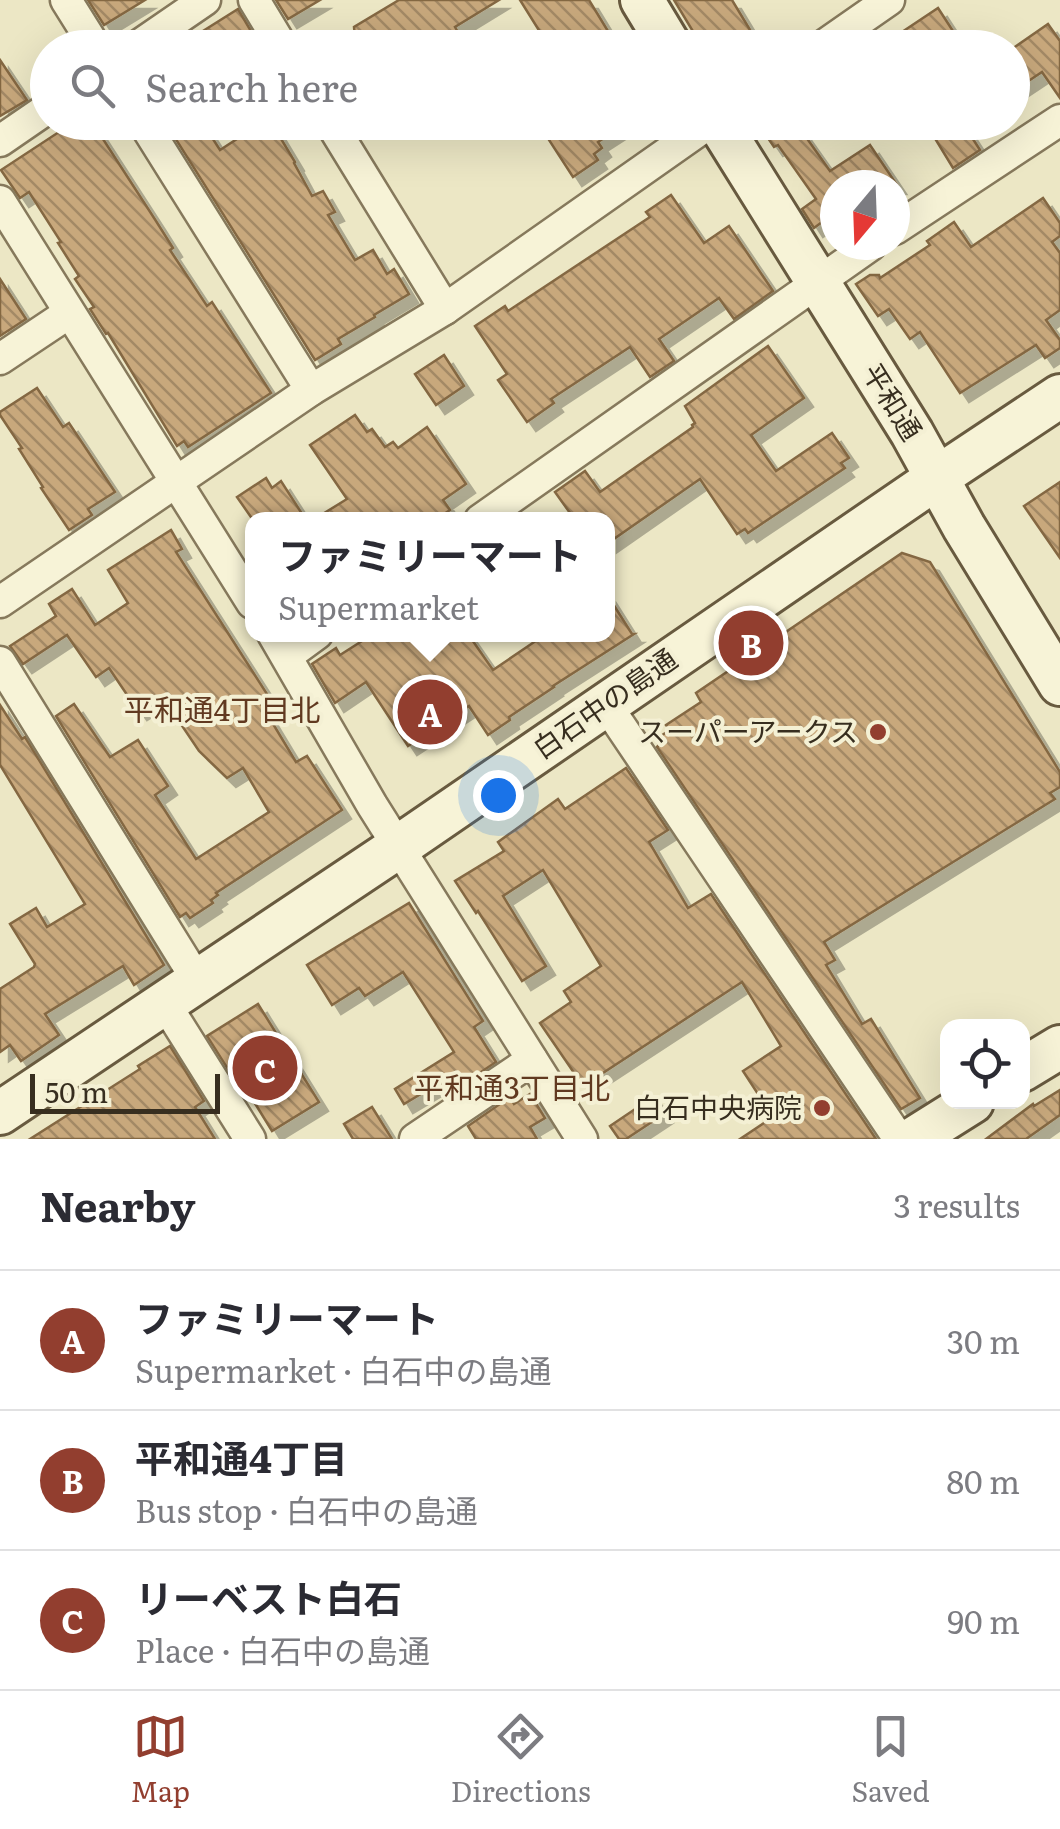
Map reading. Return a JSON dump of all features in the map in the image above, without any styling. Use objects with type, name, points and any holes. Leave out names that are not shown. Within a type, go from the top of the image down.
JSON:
[{"type":"street","points":[[66,0],[85,30]]},
{"type":"street","points":[[161,30],[205,0]]},
{"type":"street","points":[[254,0],[272,30]]},
{"type":"street","points":[[642,0],[661,30]]},
{"type":"street","points":[[846,30],[890,0]]},
{"type":"street","points":[[0,140],[30,120]]},
{"type":"street","points":[[1030,140],[1060,120]]},
{"type":"street","points":[[154,140],[311,390]]},
{"type":"street","points":[[341,140],[445,309]]},
{"type":"street","points":[[0,602],[311,390],[445,309],[689,140]]},
{"type":"street","name":"平和通","points":[[727,140],[938,476],[964,528],[1060,684]]},
{"type":"street","points":[[910,219],[1030,140]]},
{"type":"street","points":[[0,201],[245,591]]},
{"type":"street","points":[[491,512],[849,260]]},
{"type":"street","points":[[0,359],[69,313]]},
{"type":"street","name":"白石中の島通","points":[[0,1112],[398,847],[1060,396]]},
{"type":"street","points":[[280,645],[398,847],[582,1139]]},
{"type":"street","points":[[0,662],[181,991],[250,1139]]},
{"type":"street","points":[[605,703],[899,1139]]},
{"type":"street","points":[[1030,1065],[1060,1047]]},
{"type":"street","points":[[415,1139],[532,1060]]},
{"type":"street","points":[[914,1139],[961,1109]]},
{"type":"building","points":[[88,0],[145,0],[104,25]]},
{"type":"building","points":[[276,0],[320,0],[288,19]]},
{"type":"building","points":[[399,0],[499,0],[455,27],[457,30],[354,27]]},
{"type":"building","points":[[520,0],[589,0],[607,30],[539,30]]},
{"type":"building","points":[[674,0],[732,0],[750,30],[692,30]]},
{"type":"building","points":[[938,8],[952,30],[905,30]]},
{"type":"building","points":[[238,9],[250,30],[205,30]]},
{"type":"building","points":[[1048,24],[1060,41],[1060,98],[1042,72],[1030,80],[1030,36]]},
{"type":"building","points":[[0,60],[27,100],[0,116]]},
{"type":"building","points":[[47,140],[104,140],[207,306],[212,302],[271,393],[188,447],[184,441],[177,446],[90,309],[94,307],[75,279],[79,276],[58,243],[61,242],[29,192],[20,198],[1,170]]},
{"type":"building","points":[[176,140],[214,140],[220,150],[235,140],[282,140],[312,196],[323,191],[335,212],[328,215],[355,260],[373,250],[387,274],[394,269],[409,294],[338,339],[341,344],[315,360]]},
{"type":"building","points":[[549,140],[601,140],[598,142],[602,148],[594,154],[598,160],[573,177]]},
{"type":"building","points":[[769,140],[808,140],[829,170],[820,170],[820,224],[814,228],[802,209],[816,199],[778,145],[774,147]]},
{"type":"building","points":[[936,140],[974,140],[980,150],[953,168]]},
{"type":"building","points":[[870,145],[887,170],[832,170]]},
{"type":"building","points":[[671,195],[704,243],[729,226],[773,291],[734,319],[719,298],[659,339],[674,361],[650,377],[630,347],[551,399],[554,403],[527,422],[498,380],[507,374],[475,326],[505,306],[508,311],[650,217],[646,212]]},
{"type":"building","points":[[1043,198],[1060,223],[1060,236],[1052,242],[1060,253],[1060,310],[1046,320],[1060,340],[1060,348],[1045,358],[1036,345],[960,393],[920,332],[910,339],[889,309],[878,316],[856,284],[870,275],[880,278],[910,260],[930,245],[927,241],[954,222],[971,247]]},
{"type":"building","points":[[0,279],[26,319],[0,336]]},
{"type":"building","points":[[768,346],[804,398],[751,435],[776,471],[832,433],[849,458],[841,463],[845,468],[748,533],[745,529],[737,534],[700,479],[615,538],[615,512],[569,512],[555,492],[585,471],[600,492],[693,427],[695,423],[685,406]]},
{"type":"building","points":[[444,355],[464,386],[436,405],[415,374]]},
{"type":"building","points":[[37,388],[63,427],[69,423],[115,492],[88,509],[92,515],[69,530],[0,415]]},
{"type":"building","points":[[355,415],[385,447],[393,442],[398,448],[427,427],[466,484],[443,500],[450,510],[447,512],[326,512],[347,499],[310,445]]},
{"type":"building","points":[[266,478],[272,488],[281,481],[301,512],[247,512],[237,497]]},
{"type":"building","points":[[1060,482],[1060,558],[1024,506]]},
{"type":"building","points":[[171,530],[182,549],[176,552],[267,694],[258,699],[296,762],[307,756],[342,810],[216,893],[213,903],[190,918],[186,913],[180,917],[56,716],[74,704],[110,757],[138,740],[168,786],[155,795],[196,859],[269,812],[243,768],[227,778],[199,751],[162,696],[138,711],[109,668],[96,677],[67,635],[23,664],[10,646],[56,616],[49,604],[72,589],[95,625],[128,603],[108,570]]},
{"type":"building","name":"スーパーアークス","points":[[902,553],[930,562],[1060,772],[1060,787],[1050,793],[1055,799],[824,942],[835,960],[826,965],[862,1024],[871,1019],[920,1098],[901,1109],[657,747],[656,739],[670,730],[666,725],[701,702],[696,693]]},
{"type":"building","points":[[615,607],[634,634],[553,686],[488,735],[469,706],[408,746],[366,682],[335,703],[312,664],[336,648],[340,655],[360,642],[474,642],[493,670],[534,642],[615,642]]},
{"type":"building","points":[[0,705],[22,739],[25,737],[164,965],[134,985],[123,966],[45,1014],[59,1035],[21,1061],[10,1045],[0,1052],[0,989],[35,964],[10,924],[36,908],[47,927],[85,904],[0,765]]},
{"type":"building","points":[[626,768],[668,830],[649,842],[688,908],[711,894],[876,1139],[740,1139],[773,1117],[743,1071],[781,1046],[742,982],[583,1086],[540,1023],[571,1002],[564,991],[601,966],[543,870],[503,896],[546,966],[522,981],[455,881],[504,851],[498,842],[558,799],[565,809]]},
{"type":"building","points":[[409,903],[483,1021],[474,1027],[496,1062],[448,1094],[441,1082],[404,1104],[395,1089],[454,1052],[403,972],[365,996],[359,988],[332,1005],[307,965]]},
{"type":"building","points":[[258,1004],[319,1102],[272,1131],[207,1036]]},
{"type":"building","points":[[170,1046],[204,1101],[195,1107],[215,1139],[30,1139],[140,1069],[138,1066]]},
{"type":"building","points":[[1060,1090],[1060,1115],[1026,1139],[986,1139],[1033,1104]]},
{"type":"building","points":[[530,1094],[545,1118],[530,1127],[537,1139],[476,1139],[468,1126],[510,1097],[514,1104]]},
{"type":"building","points":[[653,1097],[664,1114],[626,1139],[619,1139],[610,1126]]},
{"type":"building","points":[[372,1107],[392,1139],[353,1139],[344,1124]]},
{"type":"place","name":"平和通4丁目","points":[[751,643]]},
{"type":"place","name":"ファミリーマート","points":[[430,712]]},
{"type":"place","name":"スーパーアークス","points":[[878,732]]},
{"type":"place","name":"リーベスト白石","points":[[265,1068]]},
{"type":"place","name":"白石中央病院","points":[[822,1108]]},
{"type":"district","name":"平和通4丁目北","points":[[222,711]]},
{"type":"district","name":"平和通3丁目北","points":[[512,1089]]}]
